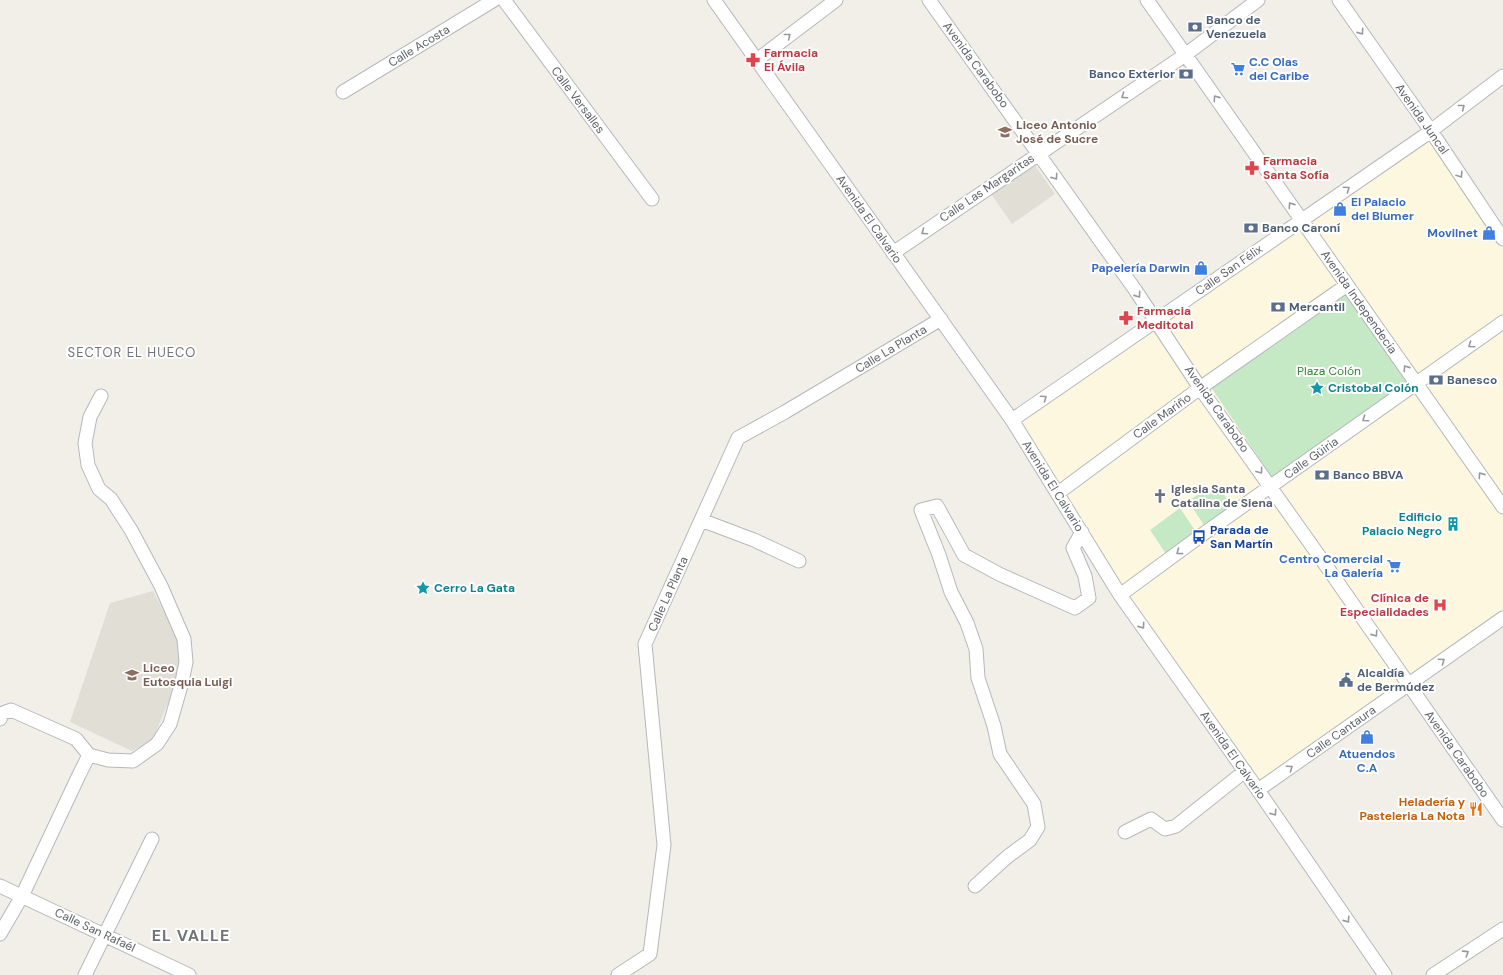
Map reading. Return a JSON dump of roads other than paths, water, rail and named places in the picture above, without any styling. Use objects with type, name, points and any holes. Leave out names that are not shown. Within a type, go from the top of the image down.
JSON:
[{"type":"street","name":"Calle Acosta","points":[[343,92],[494,0]]},
{"type":"street","name":"Calle Versalles","points":[[504,0],[652,199]]},
{"type":"street","name":"Avenida El Calvario","points":[[714,0],[1012,420],[1120,595],[1258,790],[1385,975]]},
{"type":"street","points":[[757,60],[836,0]]},
{"type":"street","name":"Avenida Carabobo","points":[[929,0],[1156,320],[1200,388],[1271,486],[1503,820]]},
{"type":"street","name":"Avenida Independecia","points":[[1147,0],[1503,507]]},
{"type":"street","name":"Calle Las Margaritas","points":[[893,253],[1185,55],[1258,0]]},
{"type":"street","name":"Avenida Juncal","points":[[1339,0],[1431,131],[1503,239]]},
{"type":"street","name":"Calle San Félix","points":[[1012,420],[1431,131],[1503,76]]},
{"type":"street","name":"Calle Mariño","points":[[1058,493],[1200,388],[1347,285]]},
{"type":"street","name":"Calle La Planta","points":[[618,975],[650,954],[664,845],[645,644],[738,438],[941,320]]},
{"type":"street","name":"Calle Güiria","points":[[1120,595],[1503,322]]},
{"type":"street","points":[[0,719],[3,713],[11,710],[76,739],[89,756],[108,760],[133,761],[157,744],[170,724],[186,662],[184,639],[161,586],[131,530],[111,499],[99,490],[88,465],[85,443],[90,417],[101,396]]},
{"type":"street","points":[[975,886],[1006,856],[1030,840],[1038,827],[1034,804],[1000,754],[994,726],[978,678],[976,650],[967,623],[951,592],[939,555],[921,510],[937,506],[964,555],[999,574],[1075,608],[1089,598],[1085,576],[1073,548],[1082,532]]},
{"type":"street","points":[[701,520],[754,540],[799,561]]},
{"type":"street","name":"Calle Cantaura","points":[[1258,790],[1503,618]]},
{"type":"street","points":[[0,934],[22,896],[89,756]]},
{"type":"street","points":[[1125,832],[1151,819],[1165,829],[1176,826],[1245,772]]},
{"type":"street","points":[[85,975],[152,839]]},
{"type":"street","name":"Calle San Rafaél","points":[[0,886],[189,975]]},
{"type":"street","points":[[1434,975],[1503,929]]},
{"type":"place","name":"Banco de Venezuela","points":[[1195,27]]},
{"type":"place","name":"Farmacia El Ávila","points":[[753,60]]},
{"type":"place","name":"C.C Olas del Caribe","points":[[1238,69]]},
{"type":"place","name":"Banco Exterior","points":[[1186,74]]},
{"type":"place","name":"Liceo Antonio José de Sucre","points":[[1005,132]]},
{"type":"place","name":"Farmacia Santa Sofía","points":[[1252,168]]},
{"type":"place","name":"El Palacio del Blumer","points":[[1340,209]]},
{"type":"place","name":"Banco Caroní","points":[[1251,228]]},
{"type":"place","name":"Movilnet","points":[[1489,233]]},
{"type":"place","name":"Papelería Darwin","points":[[1201,268]]},
{"type":"place","name":"Mercantil","points":[[1278,307]]},
{"type":"place","name":"Farmacia Meditotal","points":[[1126,318]]},
{"type":"place","name":"Banesco","points":[[1436,380]]},
{"type":"place","name":"Cristobal Colón","points":[[1317,388]]},
{"type":"place","name":"Banco BBVA","points":[[1322,475]]},
{"type":"place","name":"Iglesia Santa Catalina de Siena","points":[[1160,496]]},
{"type":"place","name":"Edificio Palacio Negro","points":[[1453,524]]},
{"type":"place","name":"Parada de San Martín","points":[[1199,537]]},
{"type":"place","name":"Centro Comercial La Galería","points":[[1394,566]]},
{"type":"place","name":"Cerro La Gata","points":[[423,588]]},
{"type":"place","name":"Clínica de Especialidades","points":[[1440,605]]},
{"type":"place","name":"Liceo Eutosquia Luigi","points":[[132,675]]},
{"type":"place","name":"Alcaldía de Bermúdez","points":[[1346,680]]},
{"type":"place","name":"Atuendos C.A","points":[[1367,737]]},
{"type":"place","name":"Heladería y Pasteleria La Nota","points":[[1476,809]]},
{"type":"district","name":"SECTOR EL HUECO","points":[[132,352]]},
{"type":"district","name":"EL VALLE","points":[[191,935]]},
{"type":"park label","name":"Plaza Colón","points":[[1329,371]]}]
